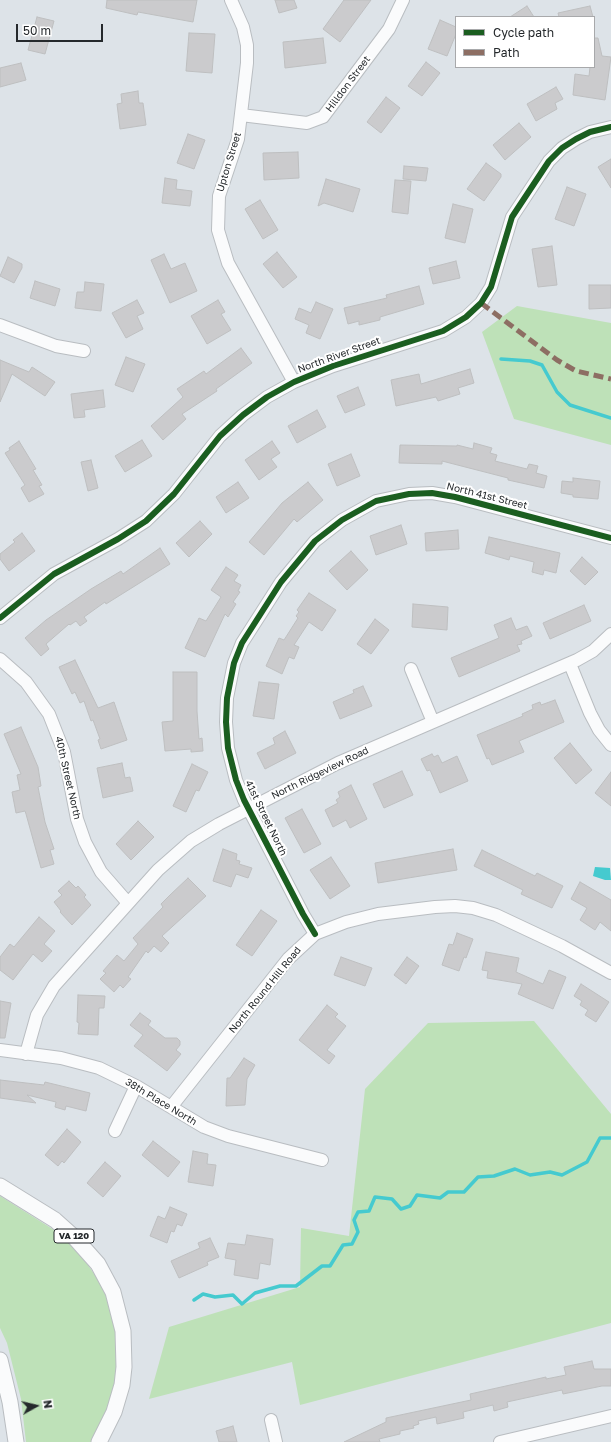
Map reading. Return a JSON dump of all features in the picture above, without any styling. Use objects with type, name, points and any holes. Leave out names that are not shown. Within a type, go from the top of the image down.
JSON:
[{"type":"main road","name":"VA 120","points":[[0,1186],[55,1220],[74,1237],[98,1264],[113,1292],[124,1331],[124,1367],[116,1407],[99,1442]]},
{"type":"main road","points":[[0,1360],[10,1402],[16,1442]]},
{"type":"street","name":"Upton Street","points":[[230,0],[243,27],[247,45],[248,63],[238,138],[219,196],[218,230],[228,263],[294,382]]},
{"type":"street","name":"Hilldon Street","points":[[241,115],[307,123],[323,117],[389,29],[403,0]]},
{"type":"street","name":"North River Street","points":[[0,618],[54,574],[118,539],[146,521],[166,504],[202,458],[232,426],[267,397],[294,382],[334,366],[443,331],[466,317],[481,303],[491,287],[512,217],[549,161],[562,148],[576,139],[590,132],[611,127]]},
{"type":"street","points":[[0,325],[56,346],[84,351]]},
{"type":"street","name":"North 41st Street","points":[[248,634],[281,582],[315,541],[354,512],[387,498],[421,493],[455,497],[611,538]]},
{"type":"street","name":"41st Street North","points":[[248,634],[238,652],[231,674],[226,722],[231,764],[240,790],[303,914],[315,934]]},
{"type":"street","name":"North Ridgeview Road","points":[[26,1054],[37,1015],[47,996],[62,977],[158,870],[179,851],[204,833],[249,808],[338,763],[570,664],[593,651],[611,634]]},
{"type":"street","name":"40th Street North","points":[[0,659],[26,682],[49,714],[64,752],[76,812],[85,842],[101,872],[128,903]]},
{"type":"street","points":[[570,664],[590,713],[599,730],[611,745]]},
{"type":"street","points":[[411,669],[433,722]]},
{"type":"street","name":"North Round Hill Road","points":[[171,1107],[279,969],[315,934],[336,925],[372,915],[434,907],[463,907],[496,915],[562,946],[611,973]]},
{"type":"street","name":"38th Place North","points":[[0,1050],[61,1058],[86,1064],[111,1073],[136,1086],[194,1122],[216,1132],[322,1160]]},
{"type":"street","points":[[115,1131],[136,1086]]},
{"type":"street","points":[[500,1442],[611,1416]]},
{"type":"street","points":[[271,1420],[276,1442]]},
{"type":"green space","points":[[517,306],[611,323],[611,445],[514,419],[482,332]]},
{"type":"green space","points":[[534,1021],[611,1114],[611,1323],[300,1405],[292,1362],[149,1399],[169,1327],[300,1287],[301,1228],[349,1236],[365,1089],[428,1023]]},
{"type":"green space","points":[[0,1196],[70,1240],[105,1289],[115,1325],[118,1362],[112,1399],[92,1442],[26,1442],[21,1399],[7,1343],[0,1328]]},
{"type":"water","points":[[595,867],[610,868],[611,880],[605,880],[593,876]]},
{"type":"building","points":[[107,0],[197,0],[193,22],[138,12],[137,15],[106,8]]},
{"type":"building","points":[[275,0],[294,0],[297,8],[279,13]]},
{"type":"building","points":[[344,0],[371,0],[340,42],[323,29]]},
{"type":"building","points":[[527,6],[533,16],[512,16]]},
{"type":"building","points":[[590,6],[593,16],[559,16],[558,13]]},
{"type":"building","points":[[37,17],[54,21],[45,54],[28,50]]},
{"type":"building","points":[[440,20],[455,27],[455,36],[447,56],[428,49]]},
{"type":"building","points":[[189,33],[215,34],[212,73],[186,71]]},
{"type":"building","points":[[323,38],[326,63],[285,68],[283,42]]},
{"type":"building","points":[[595,38],[598,38],[602,56],[611,57],[605,100],[573,95],[575,74],[589,76],[590,68],[595,68]]},
{"type":"building","points":[[426,62],[440,73],[422,96],[408,86]]},
{"type":"building","points":[[21,63],[26,80],[0,87],[0,68]]},
{"type":"building","points":[[556,87],[563,99],[555,103],[557,109],[536,121],[527,104]]},
{"type":"building","points":[[138,91],[139,103],[143,103],[146,125],[120,129],[117,104],[122,103],[121,94]]},
{"type":"building","points":[[386,97],[400,108],[381,133],[367,122]]},
{"type":"building","points":[[519,123],[531,137],[505,160],[493,145]]},
{"type":"building","points":[[188,134],[205,140],[194,169],[177,163]]},
{"type":"building","points":[[298,152],[299,178],[264,180],[263,153]]},
{"type":"building","points":[[611,159],[611,188],[598,167]]},
{"type":"building","points":[[486,163],[501,174],[501,177],[484,201],[467,189]]},
{"type":"building","points":[[404,166],[428,168],[426,181],[403,179]]},
{"type":"building","points":[[165,178],[177,180],[176,189],[192,191],[190,206],[162,203]]},
{"type":"building","points":[[326,179],[360,189],[353,212],[324,203],[318,206]]},
{"type":"building","points":[[395,180],[411,181],[408,214],[392,212]]},
{"type":"building","points":[[567,187],[586,194],[574,226],[555,219]]},
{"type":"building","points":[[260,200],[278,230],[263,239],[245,209]]},
{"type":"building","points":[[453,204],[473,209],[465,243],[445,238]]},
{"type":"building","points":[[552,246],[557,285],[538,287],[532,249]]},
{"type":"building","points":[[277,252],[297,277],[283,288],[263,264]]},
{"type":"building","points":[[164,254],[171,269],[185,263],[197,291],[170,303],[151,260]]},
{"type":"building","points":[[8,257],[22,264],[22,268],[14,283],[0,276]]},
{"type":"building","points":[[456,261],[460,278],[433,284],[429,268]]},
{"type":"building","points":[[35,281],[60,289],[55,306],[30,298]]},
{"type":"building","points":[[85,282],[104,284],[101,311],[75,308],[77,292],[84,292]]},
{"type":"building","points":[[589,285],[611,285],[611,308],[589,309]]},
{"type":"building","points":[[419,286],[424,304],[380,317],[380,320],[359,325],[359,321],[348,324],[344,308],[387,298],[386,295]]},
{"type":"building","points":[[137,300],[144,313],[137,316],[143,329],[126,338],[112,313]]},
{"type":"building","points":[[218,300],[225,312],[221,314],[231,330],[207,344],[191,316]]},
{"type":"building","points":[[316,302],[333,309],[320,339],[306,333],[309,325],[295,319],[299,308],[311,313]]},
{"type":"building","points":[[241,348],[252,363],[216,389],[217,391],[182,414],[186,419],[163,440],[151,426],[183,397],[177,389],[204,371],[206,374]]},
{"type":"building","points":[[126,357],[145,364],[133,392],[115,385]]},
{"type":"building","points":[[0,360],[29,372],[32,367],[55,382],[45,396],[12,374],[0,402]]},
{"type":"building","points":[[470,369],[474,383],[458,388],[460,394],[438,401],[436,397],[396,406],[391,380],[419,374],[421,384]]},
{"type":"building","points":[[358,387],[365,405],[345,413],[337,396]]},
{"type":"building","points":[[103,390],[105,407],[84,410],[85,417],[74,418],[71,394]]},
{"type":"building","points":[[317,410],[326,427],[297,443],[288,426]]},
{"type":"building","points":[[142,440],[152,456],[125,472],[115,456]]},
{"type":"building","points":[[19,441],[36,469],[33,470],[42,485],[39,486],[44,494],[29,502],[21,488],[25,485],[5,453]]},
{"type":"building","points":[[272,441],[280,453],[271,459],[277,467],[259,480],[245,460]]},
{"type":"building","points":[[474,443],[492,448],[490,453],[497,455],[495,461],[527,469],[529,464],[538,466],[536,473],[547,476],[544,488],[508,480],[508,478],[442,461],[442,464],[399,463],[400,445],[457,445],[473,449]]},
{"type":"building","points":[[351,454],[360,476],[337,486],[328,464]]},
{"type":"building","points":[[91,460],[98,488],[88,491],[81,462]]},
{"type":"building","points":[[573,478],[600,481],[598,499],[573,497],[573,495],[561,493],[562,481],[573,482]]},
{"type":"building","points":[[238,482],[249,498],[226,513],[216,497]]},
{"type":"building","points":[[308,482],[323,500],[297,522],[294,519],[264,555],[249,542],[282,503]]},
{"type":"building","points":[[200,521],[212,534],[189,557],[176,543]]},
{"type":"building","points":[[401,525],[407,544],[376,555],[370,536]]},
{"type":"building","points":[[458,530],[459,549],[426,551],[425,533]]},
{"type":"building","points":[[22,533],[35,551],[9,571],[0,559],[0,554],[15,542],[13,540]]},
{"type":"building","points":[[489,537],[560,553],[556,573],[544,570],[543,575],[532,572],[534,562],[510,556],[509,560],[485,553]]},
{"type":"building","points":[[160,548],[170,564],[106,604],[105,602],[84,617],[87,621],[80,626],[76,621],[70,625],[69,624],[46,644],[49,649],[41,656],[25,638],[46,620],[91,589],[121,571],[123,574]]},
{"type":"building","points":[[351,551],[368,570],[347,590],[329,571]]},
{"type":"building","points":[[582,557],[598,572],[585,585],[570,571]]},
{"type":"building","points":[[226,567],[238,575],[234,581],[241,585],[238,591],[240,592],[233,602],[236,604],[228,617],[225,614],[205,657],[185,648],[199,618],[206,621],[221,597],[211,590]]},
{"type":"building","points":[[309,593],[336,610],[322,631],[309,622],[294,645],[299,647],[294,659],[289,657],[282,674],[266,666],[279,638],[284,640],[298,618],[296,616],[299,612],[297,610]]},
{"type":"building","points":[[413,604],[448,607],[447,630],[412,627]]},
{"type":"building","points":[[584,605],[591,621],[550,639],[543,623]]},
{"type":"building","points":[[511,618],[516,630],[527,626],[532,636],[521,641],[522,644],[517,645],[520,651],[459,677],[451,658],[499,638],[494,625]]},
{"type":"building","points":[[375,619],[389,630],[371,654],[357,644]]},
{"type":"building","points":[[75,660],[98,708],[114,702],[127,740],[101,749],[98,740],[100,739],[93,720],[91,721],[84,701],[80,703],[75,692],[72,694],[59,667]]},
{"type":"building","points":[[173,672],[197,672],[199,739],[202,738],[203,751],[191,752],[191,749],[165,751],[162,722],[173,721]]},
{"type":"building","points":[[259,682],[279,684],[274,719],[253,716]]},
{"type":"building","points":[[363,686],[372,706],[340,719],[333,702],[354,693],[353,690]]},
{"type":"building","points":[[555,700],[564,722],[519,741],[524,752],[492,765],[489,758],[487,759],[477,735],[523,716],[522,714],[533,709],[532,705],[540,702],[541,705]]},
{"type":"building","points":[[21,727],[38,767],[41,786],[38,787],[45,822],[54,849],[50,850],[54,864],[41,868],[25,811],[16,813],[12,792],[20,790],[17,775],[21,774],[4,734]]},
{"type":"building","points":[[285,731],[296,753],[265,769],[257,753],[275,744],[273,738]]},
{"type":"building","points":[[570,743],[592,770],[576,784],[554,758]]},
{"type":"building","points":[[432,754],[434,757],[438,755],[442,763],[457,756],[468,781],[440,793],[430,770],[427,771],[421,759]]},
{"type":"building","points":[[122,763],[125,778],[130,777],[133,791],[103,798],[97,768]]},
{"type":"building","points":[[192,764],[208,772],[199,791],[196,790],[186,812],[173,806]]},
{"type":"building","points":[[402,771],[413,795],[384,808],[373,784]]},
{"type":"building","points":[[611,772],[611,806],[595,793]]},
{"type":"building","points":[[351,785],[367,819],[350,828],[346,820],[333,827],[325,810],[338,803],[336,800],[340,797],[338,792]]},
{"type":"building","points":[[302,809],[321,844],[304,853],[285,818]]},
{"type":"building","points":[[138,821],[154,837],[131,860],[116,844]]},
{"type":"building","points":[[223,849],[237,854],[236,860],[240,861],[239,864],[252,868],[248,878],[236,874],[231,887],[213,881]]},
{"type":"building","points":[[453,849],[457,870],[378,883],[375,863]]},
{"type":"building","points":[[482,850],[535,876],[537,873],[563,886],[552,908],[521,894],[523,890],[474,866]]},
{"type":"building","points":[[331,857],[350,886],[330,899],[310,870]]},
{"type":"building","points":[[188,878],[206,896],[162,936],[169,943],[161,952],[154,946],[148,953],[146,951],[128,977],[131,979],[123,988],[120,985],[114,992],[100,979],[106,973],[103,971],[117,955],[124,961],[138,944],[133,938],[163,907],[161,904]]},
{"type":"building","points":[[69,881],[76,888],[78,886],[86,895],[84,897],[91,905],[72,925],[60,912],[61,911],[54,902],[62,895],[58,891]]},
{"type":"building","points":[[580,882],[611,900],[611,931],[600,922],[595,930],[580,920],[587,908],[571,899]]},
{"type":"building","points":[[261,910],[277,921],[252,956],[236,945]]},
{"type":"building","points":[[39,917],[55,931],[44,944],[52,951],[42,962],[33,954],[13,980],[0,970],[0,957],[10,944],[14,947]]},
{"type":"building","points":[[457,933],[473,939],[466,958],[464,957],[459,971],[442,965],[449,944],[453,945]]},
{"type":"building","points":[[486,952],[519,958],[516,972],[543,984],[549,970],[566,977],[553,1009],[518,994],[522,984],[487,978],[488,971],[482,970]]},
{"type":"building","points":[[341,957],[372,968],[365,986],[334,975]]},
{"type":"building","points":[[407,957],[419,966],[406,984],[394,975]]},
{"type":"building","points":[[581,984],[609,1002],[596,1022],[585,1015],[588,1010],[580,1005],[582,1001],[574,996]]},
{"type":"building","points":[[78,995],[105,996],[104,1008],[99,1008],[98,1035],[78,1034]]},
{"type":"building","points":[[0,1001],[11,1003],[5,1038],[0,1038]]},
{"type":"building","points":[[327,1005],[338,1014],[335,1017],[346,1026],[327,1050],[335,1056],[329,1064],[299,1040]]},
{"type":"building","points":[[140,1013],[151,1021],[148,1025],[165,1038],[177,1038],[180,1041],[180,1045],[176,1050],[181,1054],[167,1071],[134,1046],[143,1035],[130,1025]]},
{"type":"building","points":[[244,1058],[255,1065],[247,1079],[245,1105],[226,1106],[227,1078],[230,1078]]},
{"type":"building","points":[[0,1080],[44,1085],[45,1082],[90,1093],[86,1111],[66,1106],[65,1110],[55,1107],[56,1102],[27,1095],[36,1103],[0,1098]]},
{"type":"building","points":[[67,1129],[81,1142],[64,1163],[62,1161],[58,1166],[45,1155]]},
{"type":"building","points":[[153,1141],[180,1162],[168,1177],[142,1155]]},
{"type":"building","points":[[193,1151],[208,1154],[207,1164],[216,1165],[213,1186],[188,1182]]},
{"type":"building","points":[[105,1162],[121,1176],[103,1197],[87,1183]]},
{"type":"building","points":[[170,1207],[187,1214],[182,1226],[177,1224],[174,1232],[171,1231],[167,1243],[150,1236],[158,1216],[165,1219]]},
{"type":"building","points":[[247,1235],[273,1239],[270,1265],[260,1263],[258,1279],[234,1275],[236,1260],[225,1258],[228,1243],[245,1245]]},
{"type":"building","points":[[210,1238],[219,1257],[207,1262],[208,1265],[179,1278],[171,1261],[200,1248],[198,1243]]},
{"type":"building","points":[[592,1361],[594,1369],[611,1369],[611,1386],[602,1386],[563,1394],[562,1390],[507,1402],[508,1407],[494,1411],[493,1405],[463,1412],[464,1418],[437,1424],[436,1417],[418,1421],[419,1424],[413,1426],[414,1428],[400,1431],[400,1434],[379,1439],[380,1442],[344,1442],[386,1422],[386,1418],[471,1400],[470,1394],[546,1377],[546,1379],[566,1375],[564,1367]]},
{"type":"building","points":[[233,1426],[237,1442],[219,1442],[216,1431]]},
{"type":"waterway","points":[[501,359],[530,361],[542,365],[557,392],[570,405],[611,418]]},
{"type":"waterway","points":[[194,1300],[203,1294],[215,1297],[233,1295],[242,1304],[255,1293],[280,1286],[296,1286],[322,1266],[330,1266],[343,1245],[352,1244],[358,1232],[354,1220],[358,1212],[369,1211],[375,1197],[392,1199],[401,1209],[410,1206],[417,1195],[440,1198],[448,1192],[464,1192],[478,1177],[494,1176],[515,1169],[530,1175],[550,1172],[562,1175],[587,1162],[600,1138],[611,1138]]},
{"type":"marked path","points":[[481,303],[557,360],[576,371],[611,379]]},
{"type":"cycle path","points":[[0,618],[54,574],[118,539],[146,521],[174,494],[220,436],[243,415],[267,397],[294,382],[333,366],[443,331],[466,317],[481,303],[491,287],[512,217],[549,161],[562,148],[576,139],[590,132],[611,127]]},
{"type":"cycle path","points":[[315,934],[303,914],[244,800],[236,780],[228,748],[226,722],[227,698],[234,663],[242,643],[281,582],[315,541],[342,520],[376,501],[409,494],[432,493],[455,497],[611,538]]}]
